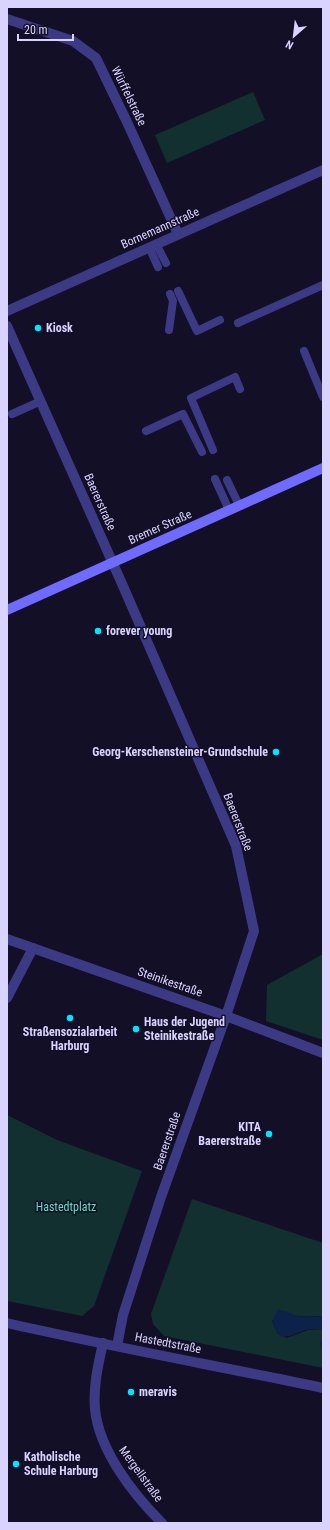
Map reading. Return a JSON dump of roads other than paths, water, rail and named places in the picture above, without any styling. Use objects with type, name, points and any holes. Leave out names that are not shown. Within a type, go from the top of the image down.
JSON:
[{"type":"main road","name":"Bremer Straße","points":[[7,610],[323,468]]},
{"type":"street","name":"Würffelstraße","points":[[7,20],[73,42],[96,58],[178,234]]},
{"type":"street","name":"Bornemannstraße","points":[[7,311],[323,170]]},
{"type":"street","name":"Baererstraße","points":[[7,326],[113,562],[236,846],[254,931],[226,1016],[161,1197],[123,1315],[118,1346]]},
{"type":"street","name":"Steinikestraße","points":[[7,939],[226,1016],[323,1053]]},
{"type":"street","points":[[7,998],[33,948]]},
{"type":"street","name":"Hastedtstraße","points":[[7,1323],[323,1388]]},
{"type":"street","name":"Mergellstraße","points":[[102,1343],[97,1367],[94,1395],[95,1412],[100,1430],[108,1451],[119,1470],[138,1498],[162,1523]]},
{"type":"lane","points":[[153,246],[162,265]]},
{"type":"lane","points":[[238,323],[323,285]]},
{"type":"lane","points":[[178,291],[197,331],[220,320]]},
{"type":"lane","points":[[169,330],[173,301],[170,294]]},
{"type":"lane","points":[[304,351],[323,397]]},
{"type":"lane","points":[[213,450],[190,398],[235,378],[240,389]]},
{"type":"lane","points":[[12,414],[41,401]]},
{"type":"lane","points":[[146,431],[183,414],[202,452]]},
{"type":"lane","points":[[216,479],[229,510]]},
{"type":"lane","points":[[228,480],[239,506]]},
{"type":"water","points":[[279,1309],[297,1316],[323,1316],[323,1329],[306,1330],[289,1336],[282,1336],[278,1334],[273,1321],[274,1316]]},
{"type":"place","name":"Kiosk","points":[[38,328]]},
{"type":"place","name":"forever young","points":[[98,631]]},
{"type":"place","name":"Georg-Kerschensteiner-Grundschule","points":[[276,752]]},
{"type":"place","name":"Straßensozialarbeit Harburg","points":[[70,1018]]},
{"type":"place","name":"Haus der Jugend Steinikestraße","points":[[136,1029]]},
{"type":"place","name":"KITA Baererstraße","points":[[269,1134]]},
{"type":"place","name":"meravis","points":[[131,1392]]},
{"type":"place","name":"Katholische Schule Harburg","points":[[16,1464]]},
{"type":"park label","name":"Hastedtplatz","points":[[66,1207]]}]
